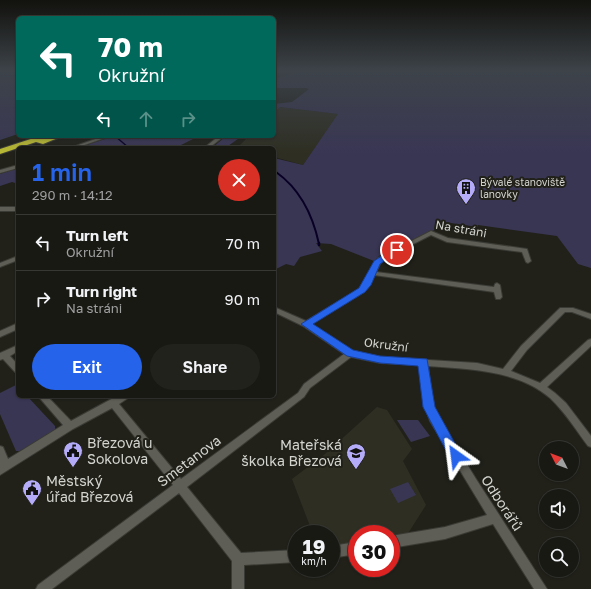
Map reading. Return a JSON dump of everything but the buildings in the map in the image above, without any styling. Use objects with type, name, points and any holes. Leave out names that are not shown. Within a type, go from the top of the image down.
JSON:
[{"type":"highway","points":[[18,146],[41,138]]},
{"type":"highway","points":[[30,146],[53,138]]},
{"type":"highway","points":[[0,152],[16,147]]},
{"type":"highway","points":[[0,156],[16,151]]},
{"type":"street","points":[[78,146],[102,138]]},
{"type":"street","points":[[209,146],[219,138]]},
{"type":"street","points":[[0,172],[16,167]]},
{"type":"street","points":[[0,209],[16,208]]},
{"type":"street","name":"Na stráni","points":[[306,324],[362,290],[380,259],[431,233],[447,240],[525,250],[528,261]]},
{"type":"street","points":[[0,265],[16,259]]},
{"type":"street","points":[[372,273],[497,291]]},
{"type":"street","name":"Okružní","points":[[276,310],[306,324],[350,354],[380,360],[477,366],[505,373],[541,387],[562,405],[591,443]]},
{"type":"street","points":[[505,373],[524,348],[563,310],[573,310],[591,318]]},
{"type":"street","points":[[0,334],[16,327]]},
{"type":"street","points":[[541,387],[591,342]]},
{"type":"street","points":[[16,349],[2,356],[16,368]]},
{"type":"street","name":"Smetanova","points":[[42,589],[295,400],[301,395],[307,386],[350,354]]},
{"type":"street","name":"Odborářů","points":[[423,362],[429,407],[435,421],[541,589]]},
{"type":"street","points":[[44,398],[70,426]]},
{"type":"street","points":[[0,450],[3,468],[70,426],[122,398]]},
{"type":"street","points":[[113,403],[238,559],[238,589]]},
{"type":"street","points":[[400,540],[445,533],[495,518]]},
{"type":"street","points":[[238,559],[288,556]]},
{"type":"shaded area","points":[[0,98],[16,98],[16,135],[0,140]]},
{"type":"shaded area","points":[[297,98],[591,98],[591,268],[578,264],[557,236],[478,225],[478,227],[444,222],[444,227],[432,231],[379,256],[374,261],[331,244],[316,243],[322,251],[300,257],[294,266],[286,264],[276,269],[276,158],[303,165],[338,114],[280,107],[276,111],[276,104],[292,102]]},
{"type":"shaded area","points":[[280,107],[339,114],[303,165],[276,158],[276,146],[240,145],[247,138],[276,138],[276,111]]},
{"type":"shaded area","points":[[108,138],[195,138],[179,146],[84,146]]},
{"type":"shaded area","points":[[224,138],[239,138],[228,146],[214,146]]},
{"type":"shaded area","points":[[16,169],[16,183],[12,182],[0,186],[0,174]]},
{"type":"shaded area","points":[[16,385],[16,398],[29,398],[55,426],[55,430],[20,451],[16,451],[0,414],[0,393]]},
{"type":"shaded area","name":"Mateřská školka Březová","points":[[377,407],[387,410],[412,449],[403,461],[426,505],[407,535],[400,536],[400,525],[348,525],[348,544],[340,545],[340,525],[310,525],[292,479],[325,454]]},
{"type":"shaded area","points":[[397,420],[418,420],[430,436],[411,442]]},
{"type":"shaded area","points":[[408,482],[416,495],[398,503],[390,489]]},
{"type":"waterway","points":[[117,138],[127,146]]},
{"type":"waterway","points":[[276,172],[292,186],[299,195],[309,213],[319,244]]},
{"type":"place","name":"Bývalé stanoviště lanovky","points":[[466,205]]},
{"type":"place","name":"Březová u Sokolova","points":[[73,468]]},
{"type":"place","name":"Mateřská školka Březová","points":[[356,470]]},
{"type":"place","name":"Městský úřad Březová","points":[[32,506]]},
{"type":"route","points":[[397,250],[377,262],[362,290],[306,324],[350,354],[380,360],[423,362],[429,407],[435,421],[456,456]]}]
